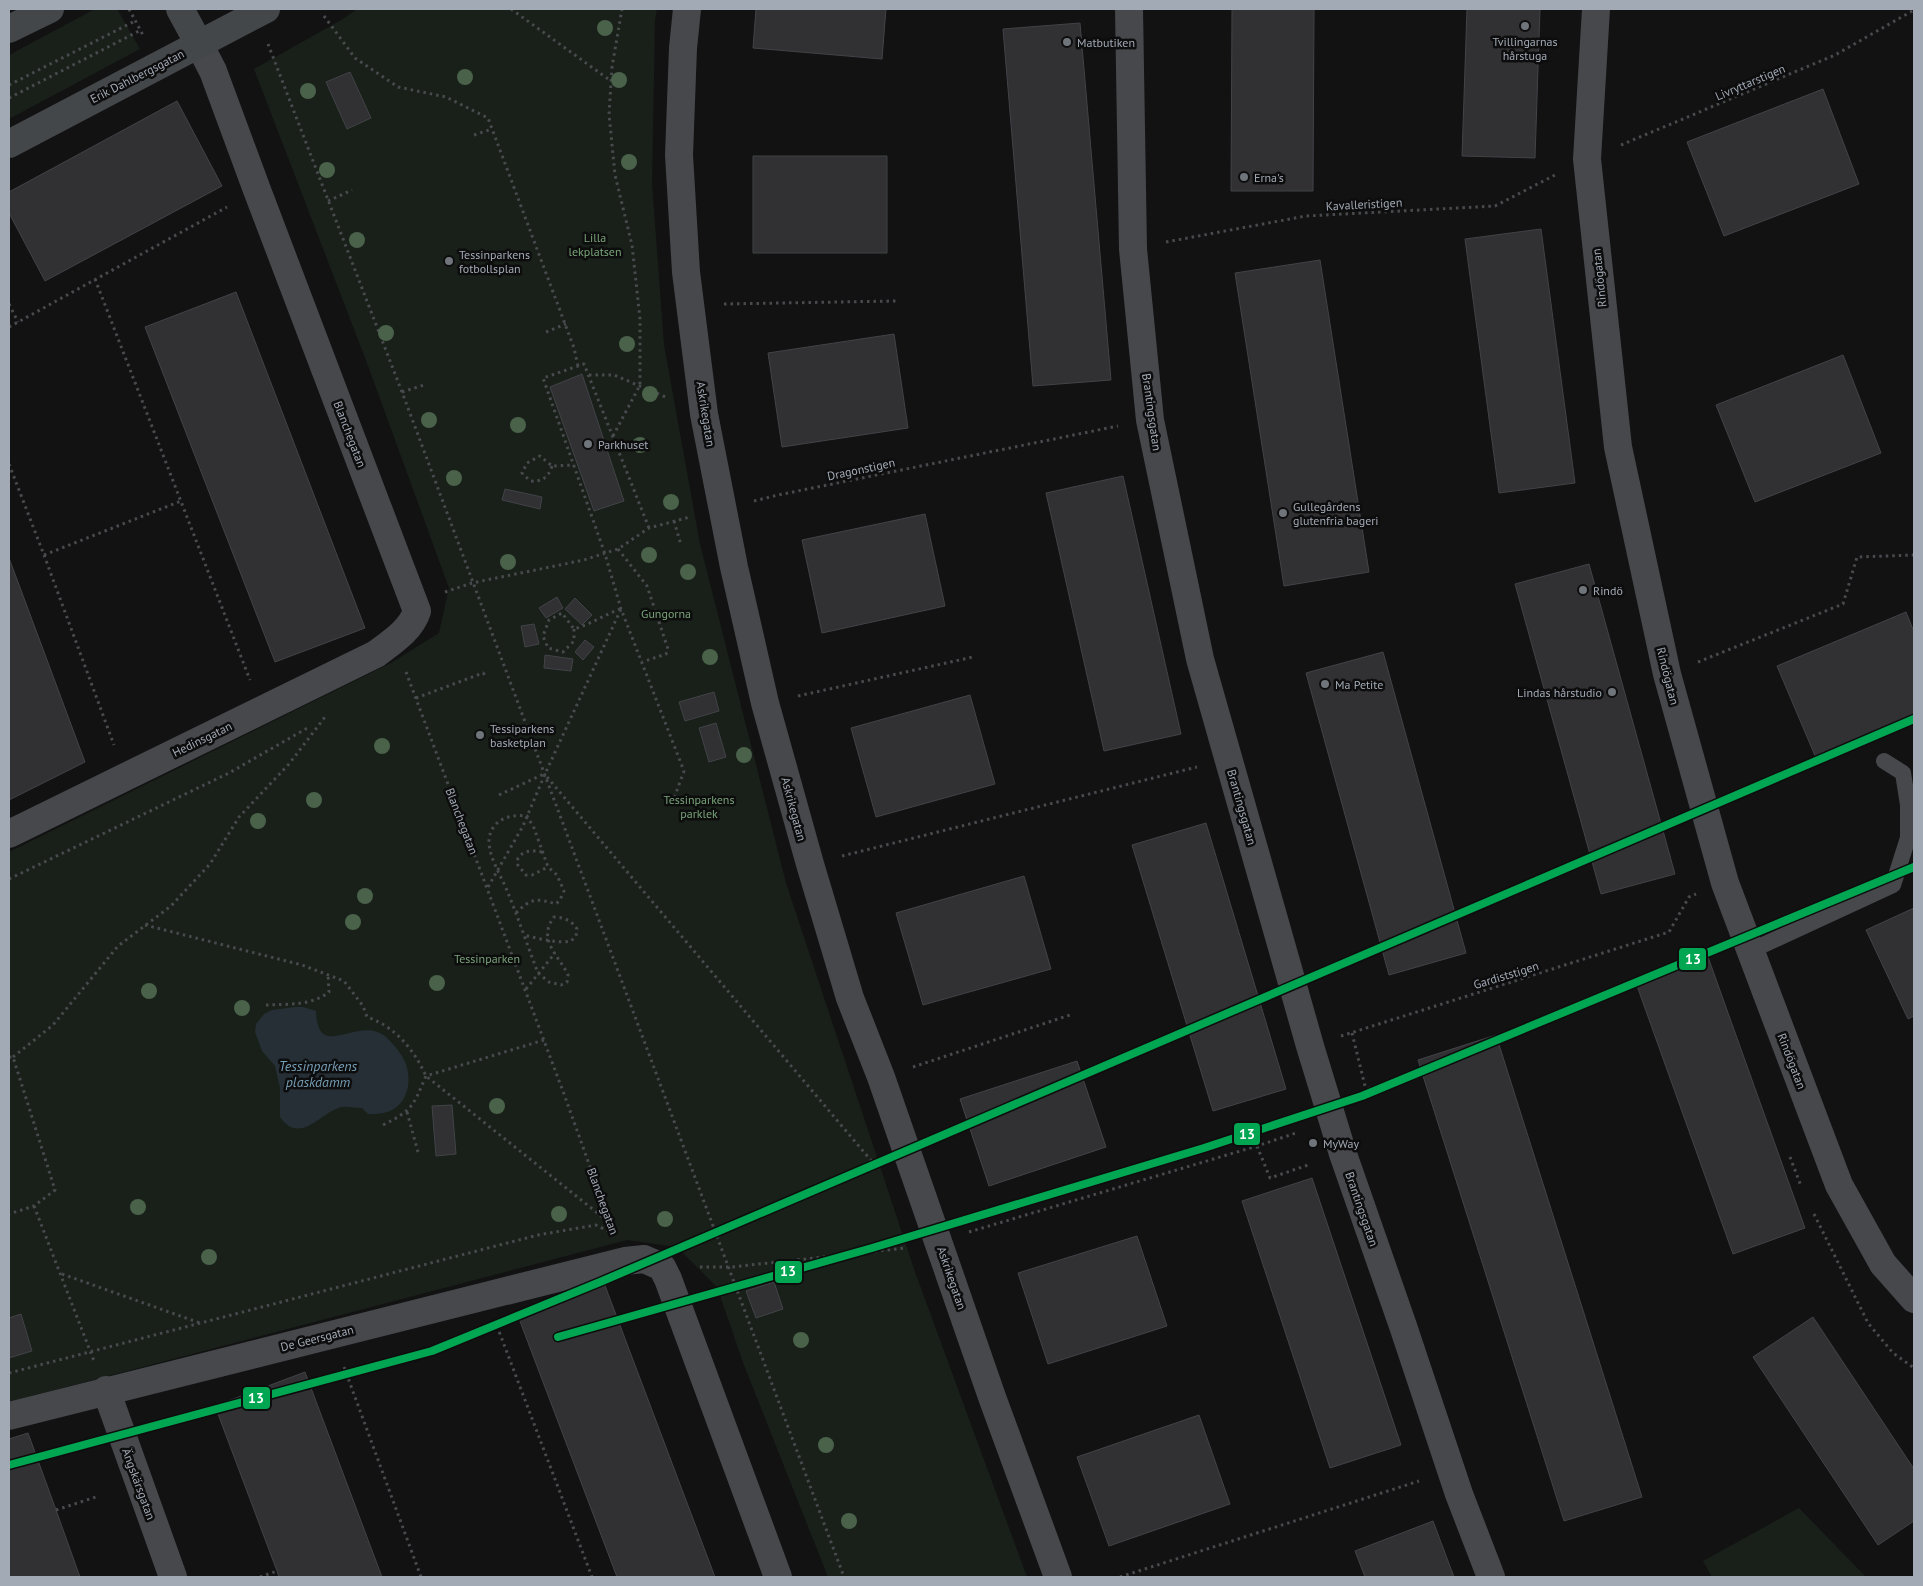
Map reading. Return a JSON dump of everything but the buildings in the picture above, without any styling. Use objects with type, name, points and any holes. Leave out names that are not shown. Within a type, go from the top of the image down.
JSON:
[{"type":"street","points":[[9,29],[50,9]]},
{"type":"street","points":[[180,9],[199,44]]},
{"type":"street","name":"Askrikegatan","points":[[687,9],[683,48],[679,155],[686,272],[704,414],[734,567],[766,703],[810,864],[850,998],[881,1077],[992,1397],[1058,1577]]},
{"type":"street","name":"Brantingsgatan","points":[[1129,9],[1133,248],[1150,420],[1200,659],[1310,1046],[1343,1154],[1451,1471],[1490,1577]]},
{"type":"street","name":"Rindögatan","points":[[1596,9],[1587,159],[1618,447],[1667,674],[1725,883],[1839,1184],[1883,1264],[1914,1299]]},
{"type":"street","name":"Erik Dahlbergsgatan","points":[[9,144],[261,12]]},
{"type":"street","name":"Blanchegatan","points":[[199,44],[213,71],[414,601],[417,611],[415,617],[394,641]]},
{"type":"street","name":"Hedinsgatan","points":[[9,834],[376,654],[394,641]]},
{"type":"street","name":"De Geersgatan","points":[[9,1416],[106,1390],[625,1261],[644,1259],[662,1266],[668,1279],[778,1577]]},
{"type":"street","name":"Ängskärsgatan","points":[[106,1390],[173,1577]]},
{"type":"lane","points":[[1750,951],[1893,885],[1908,838],[1908,805],[1903,773],[1884,761]]},
{"type":"path","points":[[9,86],[135,21],[129,9]]},
{"type":"path","points":[[511,9],[611,81]]},
{"type":"path","points":[[613,437],[640,385],[640,319],[632,245],[615,175],[609,114],[611,81],[622,9]]},
{"type":"path","name":"Livryttarstigen","points":[[1587,159],[1836,55],[1914,10]]},
{"type":"path","points":[[261,12],[328,201],[402,392],[727,1268],[844,1577]]},
{"type":"path","points":[[324,16],[355,58],[384,79],[398,87],[446,97],[488,118],[566,324],[578,366]]},
{"type":"path","points":[[9,98],[141,30]]},
{"type":"path","points":[[474,135],[492,129]]},
{"type":"path","name":"Kavalleristigen","points":[[1133,248],[1306,216],[1495,206],[1587,159]]},
{"type":"path","points":[[9,327],[257,190]]},
{"type":"path","points":[[328,201],[352,190]]},
{"type":"path","points":[[95,280],[261,710]]},
{"type":"path","points":[[690,304],[896,300]]},
{"type":"path","points":[[9,304],[18,322]]},
{"type":"path","points":[[546,332],[566,324]]},
{"type":"path","points":[[649,528],[584,364],[542,378],[605,554],[621,609],[684,771],[673,801]]},
{"type":"path","points":[[589,375],[614,375],[704,414]]},
{"type":"path","points":[[402,392],[424,386]]},
{"type":"path","name":"Dragonstigen","points":[[472,583],[605,554],[618,549],[649,528],[674,520],[723,510],[778,495],[1077,433],[1150,420]]},
{"type":"path","points":[[552,466],[549,474],[540,482],[530,481],[522,473],[527,463],[540,456],[552,466],[574,465]]},
{"type":"path","points":[[9,464],[116,750]]},
{"type":"path","points":[[44,555],[180,501]]},
{"type":"path","points":[[674,520],[681,545]]},
{"type":"path","points":[[618,549],[647,586],[668,649],[666,654],[642,662]]},
{"type":"path","points":[[1667,674],[1843,604],[1857,557],[1914,555]]},
{"type":"path","points":[[574,629],[592,623],[597,618],[621,609]]},
{"type":"path","points":[[488,888],[527,816],[621,609]]},
{"type":"path","points":[[562,613],[574,629],[574,641],[563,652],[548,648],[543,636],[549,620],[562,613]]},
{"type":"path","name":"Blanchegatan","points":[[200,1323],[538,1235],[596,1225],[614,1234],[488,888],[394,641]]},
{"type":"path","points":[[766,703],[974,657]]},
{"type":"path","points":[[399,677],[407,673]]},
{"type":"path","points":[[416,698],[483,673],[485,675]]},
{"type":"path","points":[[9,879],[229,773],[333,713]]},
{"type":"path","points":[[9,1214],[34,1206],[55,1190],[11,1057],[53,1025],[118,946],[171,906],[210,864],[239,817],[289,764],[324,718]]},
{"type":"path","points":[[810,864],[1229,759]]},
{"type":"path","points":[[499,795],[545,774]]},
{"type":"path","points":[[545,774],[876,1166]]},
{"type":"path","points":[[523,935],[548,939],[564,943],[571,941],[576,936],[577,929],[573,923],[562,917],[554,917],[548,925],[546,935],[548,939],[555,953],[568,975],[567,982],[561,985],[549,982],[538,973],[523,935],[516,913],[498,871],[491,850],[489,838],[499,821],[507,816],[527,816]]},
{"type":"path","points":[[516,913],[526,903],[533,900],[556,904],[564,891],[561,882],[548,867],[534,828],[527,816]]},
{"type":"path","points":[[542,852],[535,850],[525,852],[518,858],[517,864],[526,875],[532,875],[548,867]]},
{"type":"path","name":"Gardiststigen","points":[[1310,1046],[1669,932],[1689,897]]},
{"type":"path","points":[[146,925],[302,964],[344,981],[363,1006],[367,1017],[378,1021],[401,1038],[416,1056],[426,1076],[610,1224]]},
{"type":"path","points":[[525,990],[555,953]]},
{"type":"path","points":[[266,1006],[309,1002],[320,998],[329,992],[328,974]]},
{"type":"path","points":[[881,1077],[1073,1014]]},
{"type":"path","points":[[1352,1033],[1366,1086],[1376,1092]]},
{"type":"path","points":[[383,1126],[413,1106],[426,1076],[544,1040]]},
{"type":"path","points":[[406,1112],[418,1152]]},
{"type":"path","points":[[704,1267],[727,1268],[914,1247],[1296,1133]]},
{"type":"path","points":[[1257,1146],[1270,1178],[1343,1154]]},
{"type":"path","points":[[34,1206],[106,1390]]},
{"type":"path","points":[[61,1274],[200,1323]]},
{"type":"path","points":[[9,1373],[200,1323]]},
{"type":"path","points":[[496,1323],[592,1577]]},
{"type":"path","points":[[343,1363],[421,1577]]},
{"type":"path","points":[[1120,1577],[1451,1471]]},
{"type":"path","points":[[56,1510],[99,1496]]},
{"type":"path","points":[[260,1577],[277,1571]]},
{"type":"green space","points":[[95,9],[117,9],[140,49],[9,119],[9,55]]},
{"type":"green space","name":"Tessinparken","points":[[357,9],[657,9],[655,20],[652,183],[664,345],[700,544],[786,883],[915,1272],[1027,1577],[828,1577],[744,1365],[717,1287],[677,1247],[627,1240],[9,1402],[9,852],[391,663],[439,633],[449,588],[367,363],[254,69],[343,19]]},
{"type":"green space","points":[[1799,1508],[1866,1577],[1712,1577],[1703,1561]]},
{"type":"water","name":"Tessinparkens plaskdamm","points":[[295,1007],[316,1011],[318,1026],[324,1034],[332,1036],[364,1030],[375,1031],[386,1037],[401,1055],[408,1072],[409,1080],[406,1095],[397,1107],[385,1113],[368,1114],[362,1108],[342,1107],[303,1128],[295,1128],[288,1125],[280,1117],[280,1088],[275,1066],[262,1051],[255,1032],[256,1024],[264,1014],[272,1010]]},
{"type":"transit line","name":"13","points":[[9,1465],[432,1351],[600,1282],[1914,719]]},
{"type":"transit line","name":"13","points":[[558,1337],[872,1248],[1204,1148],[1362,1096],[1914,867]]},
{"type":"place","name":"Tvillingarnas hårstuga","points":[[1525,26]]},
{"type":"place","name":"Matbutiken","points":[[1067,42]]},
{"type":"place","name":"Erna's","points":[[1244,177]]},
{"type":"place","name":"Tessinparkens fotbollsplan","points":[[449,261]]},
{"type":"place","name":"Parkhuset","points":[[588,444]]},
{"type":"place","name":"Gullegårdens glutenfria bageri","points":[[1283,513]]},
{"type":"place","name":"Rindö","points":[[1583,590]]},
{"type":"place","name":"Ma Petite","points":[[1325,684]]},
{"type":"place","name":"Lindas hårstudio","points":[[1612,692]]},
{"type":"place","name":"Tessiparkens basketplan","points":[[480,735]]},
{"type":"place","name":"MyWay","points":[[1313,1143]]},
{"type":"park label","name":"Lilla lekplatsen","points":[[595,244]]},
{"type":"park label","name":"Gungorna","points":[[666,613]]},
{"type":"park label","name":"Tessinparkens parklek","points":[[699,806]]}]
